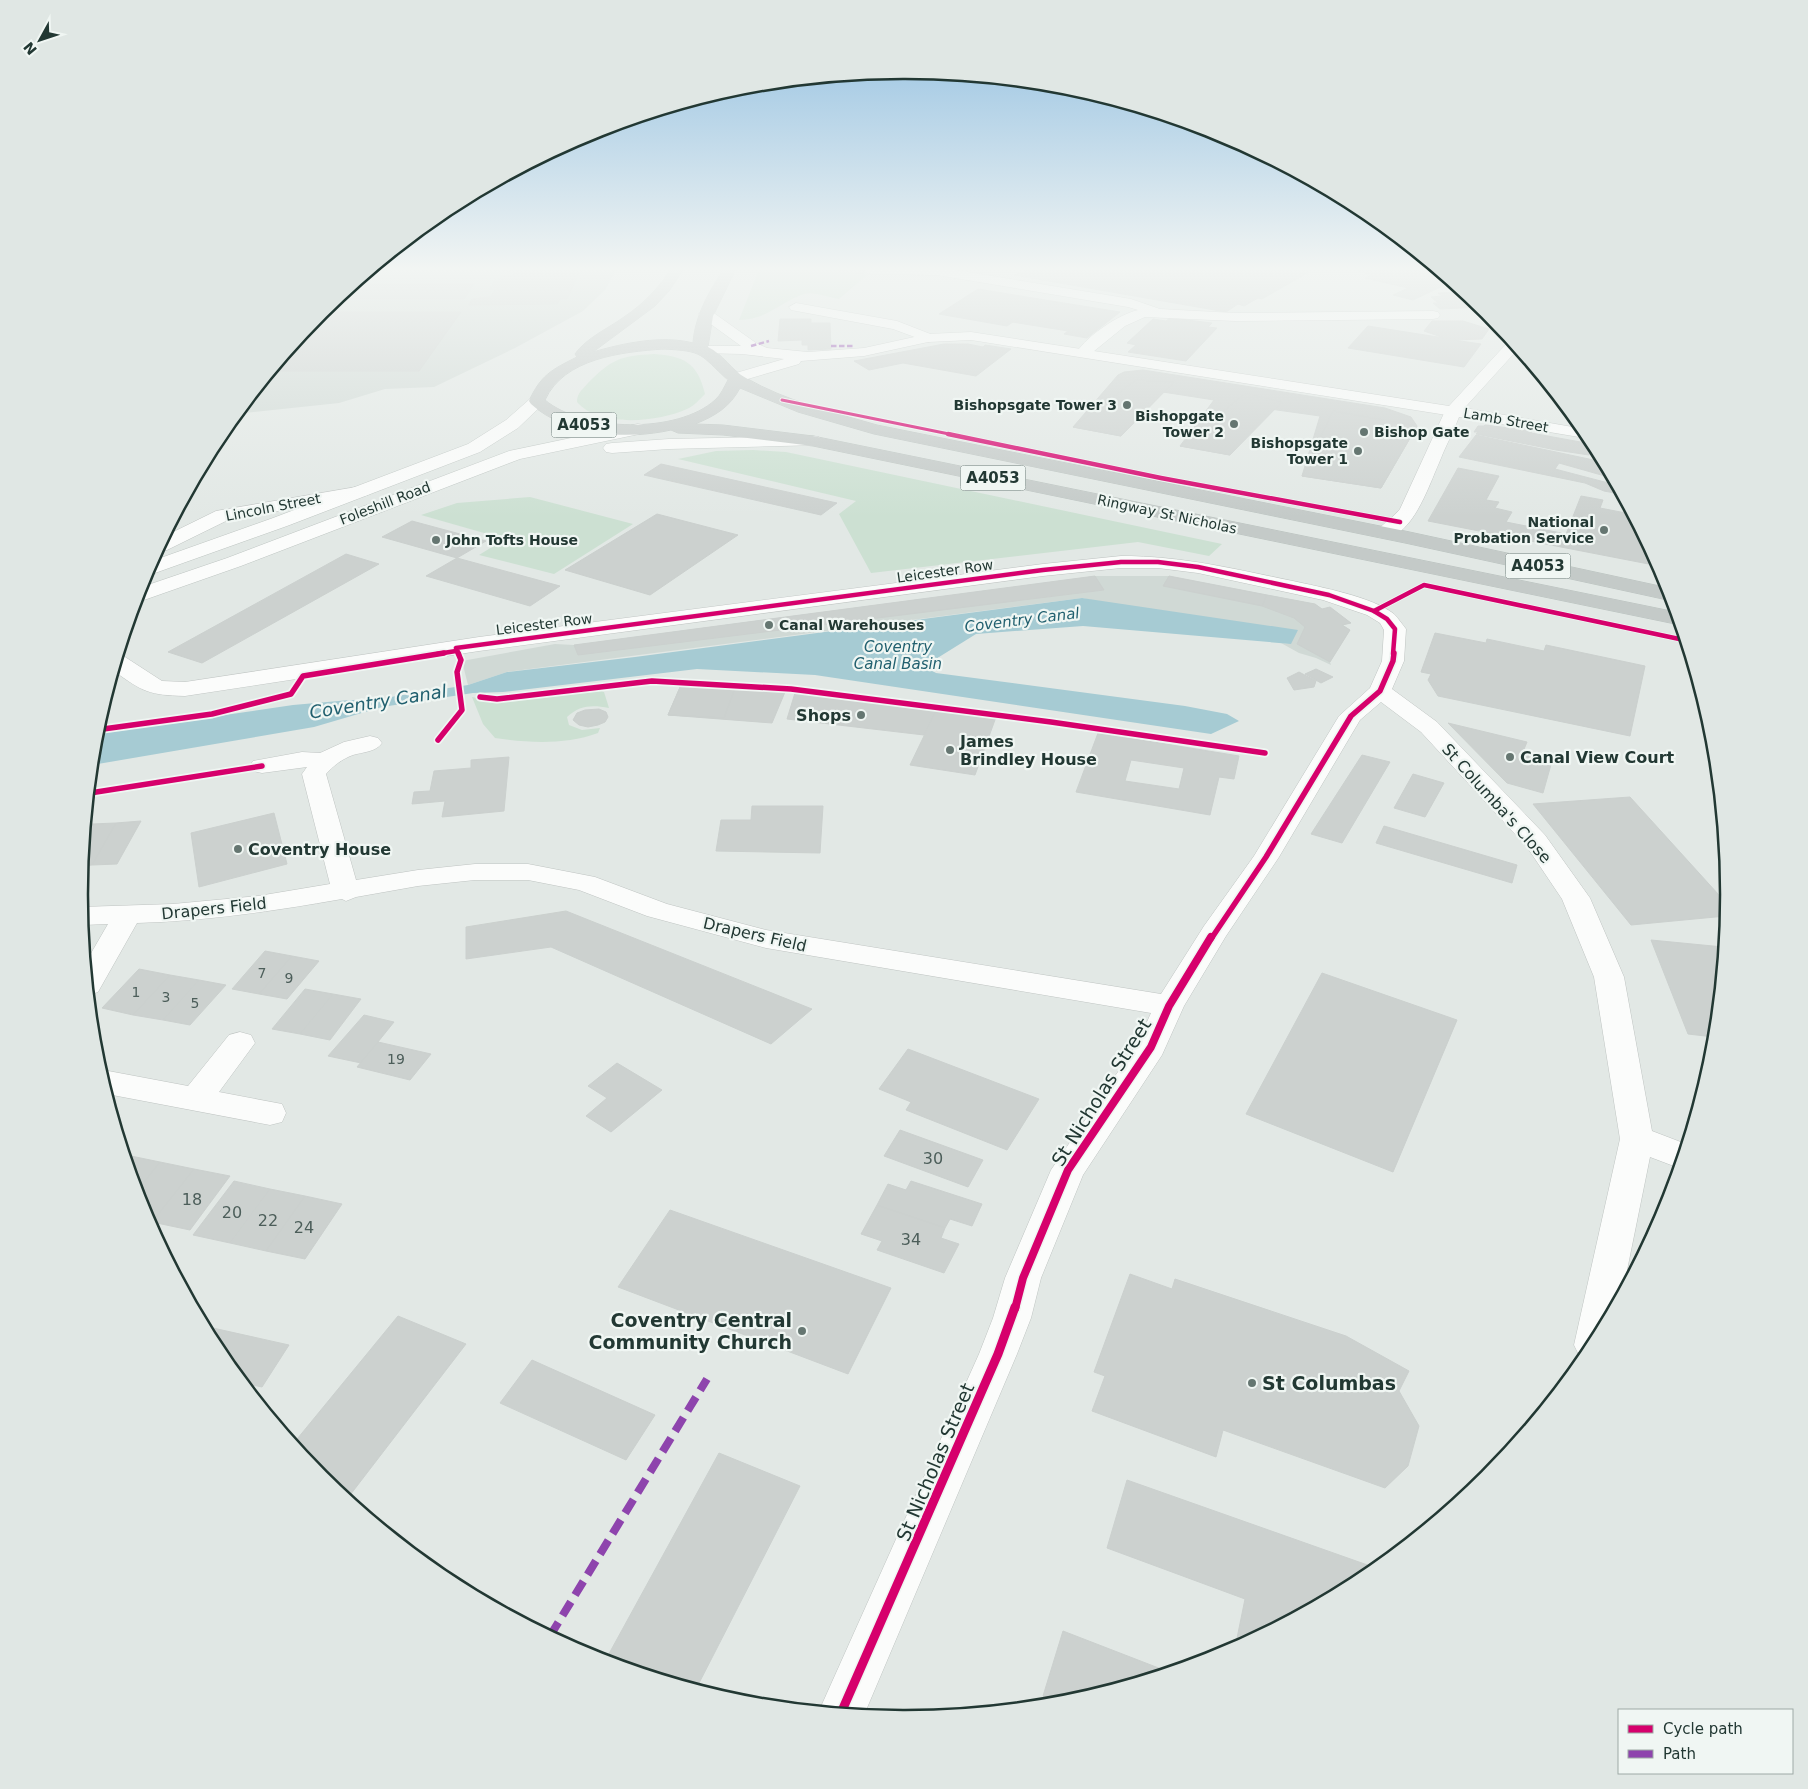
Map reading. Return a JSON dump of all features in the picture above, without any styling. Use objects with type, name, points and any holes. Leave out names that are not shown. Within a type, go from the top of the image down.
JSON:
[{"type":"highway","name":"A4053","points":[[586,350],[572,364],[547,382],[537,401],[548,411],[580,424],[602,428],[646,428],[677,423],[701,416],[717,407],[727,398],[735,379],[716,358],[704,350]]},
{"type":"highway","name":"A4053","points":[[572,364],[617,350]]},
{"type":"highway","name":"Ringway St Nicholas","points":[[735,379],[782,400],[874,429],[1395,535],[1662,593]]},
{"type":"highway","name":"Ringway St Nicholas","points":[[646,428],[723,430],[813,441],[1671,618]]},
{"type":"highway","points":[[1395,535],[1485,546],[1655,576]]},
{"type":"highway","points":[[1330,547],[1675,629]]},
{"type":"street","points":[[733,350],[808,357]]},
{"type":"street","name":"Lamb Street","points":[[808,357],[871,350]]},
{"type":"street","name":"Lamb Street","points":[[1066,350],[1452,411],[1576,433]]},
{"type":"street","points":[[1083,353],[1086,350]]},
{"type":"street","points":[[1395,535],[1400,522],[1409,510],[1441,441],[1452,411],[1508,350]]},
{"type":"street","points":[[735,379],[808,357]]},
{"type":"street","name":"Foleshill Road","points":[[157,566],[216,546],[474,448],[512,424],[537,401]]},
{"type":"street","name":"Foleshill Road","points":[[146,593],[234,562],[515,455],[646,428]]},
{"type":"street","points":[[473,470],[574,452],[631,446],[813,441]]},
{"type":"street","name":"Lincoln Street","points":[[168,542],[223,516],[362,491]]},
{"type":"street","name":"Leicester Row","points":[[121,666],[140,680],[157,688],[185,689],[456,648],[1043,570],[1121,562],[1158,562],[1198,567],[1330,595],[1374,611],[1387,619],[1395,629],[1387,676]]},
{"type":"street","name":"St Nicholas Street","points":[[843,1708],[998,1354],[1012,1318],[1023,1278],[1068,1170],[1151,1047],[1169,1006],[1214,933],[1266,857],[1352,716],[1387,676]]},
{"type":"street","name":"St Columba's Close","points":[[1387,676],[1429,726],[1536,841],[1576,898],[1609,977],[1636,1139],[1599,1320]]},
{"type":"street","points":[[346,892],[314,774],[323,761],[335,754],[370,743]]},
{"type":"street","points":[[262,766],[302,759],[323,761]]},
{"type":"street","name":"Drapers Field","points":[[89,916],[128,916],[258,905],[346,892],[418,878],[502,871],[545,875],[585,883],[657,910],[766,939],[1169,1006]]},
{"type":"street","points":[[93,977],[128,916]]},
{"type":"street","points":[[195,1099],[240,1042]]},
{"type":"street","points":[[111,1083],[270,1113]]},
{"type":"street","points":[[1636,1139],[1677,1154]]},
{"type":"shaded area","points":[[297,350],[510,350],[434,387],[385,389],[339,403],[246,413]]},
{"type":"shaded area","points":[[1095,576],[1169,576],[1315,604],[1322,609],[1331,608],[1351,623],[1343,625],[1350,630],[1330,662],[1331,665],[1299,653],[1281,643],[1291,644],[1082,598],[507,672],[468,685],[462,661],[555,644],[574,645]]},
{"type":"green space","points":[[654,354],[681,359],[694,368],[702,383],[705,394],[694,405],[661,417],[630,420],[600,416],[587,410],[577,402],[582,390],[610,364],[633,356]]},
{"type":"green space","points":[[753,450],[786,452],[1222,544],[1209,556],[1138,542],[871,573],[839,514],[856,501],[678,459],[716,451]]},
{"type":"green space","points":[[530,497],[633,524],[554,574],[479,555],[505,539],[421,515],[457,503]]},
{"type":"green space","points":[[596,689],[604,692],[609,708],[586,707],[577,710],[567,717],[569,725],[582,730],[600,728],[598,733],[573,740],[547,742],[495,738],[483,724],[472,697],[498,702]]},
{"type":"water","name":"Coventry Canal Basin","points":[[1082,598],[1298,630],[1291,644],[1083,626],[976,634],[931,662],[929,669],[936,673],[1185,706],[1227,714],[1239,721],[1211,734],[815,675],[697,669],[503,692],[473,693],[382,707],[314,727],[99,764],[105,733],[293,705],[371,700],[468,685],[507,672]]},
{"type":"building","points":[[297,350],[434,350],[419,371],[279,371]]},
{"type":"building","points":[[910,350],[1009,350],[976,376],[903,363],[869,370],[854,361]]},
{"type":"building","points":[[1130,350],[1196,350],[1186,361],[1128,352]]},
{"type":"building","points":[[1363,350],[1476,350],[1464,367]]},
{"type":"building","name":"Bishop Gate","points":[[1143,370],[1385,408],[1411,417],[1417,426],[1381,488],[1302,476],[1320,416],[1270,409],[1230,455],[1180,446],[1214,400],[1163,392],[1121,436],[1073,427],[1118,375],[1124,372]]},
{"type":"building","name":"Bishopsgate Tower 3","points":[[1136,380],[1174,382],[1121,436],[1073,427]]},
{"type":"building","name":"Bishopgate Tower 2","points":[[1246,393],[1282,402],[1230,455],[1180,446]]},
{"type":"building","name":"Bishopsgate Tower 1","points":[[1333,411],[1417,426],[1381,488],[1302,476]]},
{"type":"building","points":[[1478,426],[1532,431],[1531,433],[1583,442],[1584,448],[1586,448],[1590,454],[1556,450],[1476,434],[1478,432],[1474,432]]},
{"type":"building","points":[[1476,435],[1594,460],[1603,475],[1559,463],[1555,469],[1607,483],[1613,493],[1585,483],[1459,457]]},
{"type":"building","points":[[661,464],[837,503],[821,515],[644,475]]},
{"type":"building","points":[[1458,468],[1499,476],[1486,500],[1499,502],[1495,508],[1512,512],[1506,522],[1566,534],[1561,547],[1428,521]]},
{"type":"building","name":"National Probation Service","points":[[1581,496],[1603,500],[1600,508],[1624,513],[1650,564],[1561,547]]},
{"type":"building","points":[[657,514],[738,535],[650,595],[565,570]]},
{"type":"building","name":"John Tofts House","points":[[412,521],[486,541],[457,558],[382,537]]},
{"type":"building","points":[[346,554],[379,564],[202,663],[168,652]]},
{"type":"building","points":[[457,558],[560,586],[530,606],[426,576]]},
{"type":"building","name":"Canal Warehouses","points":[[1095,576],[1104,590],[578,655],[574,645]]},
{"type":"building","points":[[1169,576],[1267,595],[1262,606],[1163,586]]},
{"type":"building","points":[[1267,595],[1315,604],[1322,609],[1330,607],[1351,623],[1342,625],[1350,630],[1330,662],[1297,644],[1305,627],[1294,618],[1262,606]]},
{"type":"building","points":[[1435,633],[1486,643],[1487,639],[1544,651],[1546,645],[1645,666],[1630,736],[1438,696],[1428,680],[1431,674],[1421,672]]},
{"type":"building","points":[[1316,669],[1333,677],[1321,683],[1305,674]]},
{"type":"building","points":[[1299,672],[1316,681],[1314,687],[1294,690],[1287,678]]},
{"type":"building","points":[[681,685],[785,692],[772,723],[668,715]]},
{"type":"building","points":[[681,685],[735,688],[724,718],[668,715]]},
{"type":"building","name":"Shops","points":[[795,693],[936,711],[924,735],[787,719]]},
{"type":"building","points":[[599,709],[606,712],[608,717],[605,722],[598,725],[588,727],[579,725],[573,720],[577,713],[585,710]]},
{"type":"building","name":"James Brindley House","points":[[936,711],[996,717],[975,775],[910,765]]},
{"type":"building","name":"Canal View Court","points":[[1448,723],[1527,742],[1522,754],[1552,761],[1543,793],[1507,783]]},
{"type":"building","points":[[1098,733],[1239,756],[1234,779],[1219,777],[1210,815],[1076,792]],"holes":[[[1131,760],[1184,768],[1179,789],[1125,781]]]},
{"type":"building","points":[[1362,755],[1390,762],[1342,843],[1311,834]]},
{"type":"building","points":[[509,757],[504,811],[442,817],[445,801],[412,804],[414,792],[430,791],[434,771],[471,768],[471,760]]},
{"type":"building","points":[[1413,774],[1444,783],[1425,817],[1394,808]]},
{"type":"building","points":[[1630,797],[1720,896],[1719,917],[1631,925],[1533,804]]},
{"type":"building","points":[[752,806],[823,806],[820,853],[716,851],[721,820],[751,820]]},
{"type":"building","name":"Coventry House","points":[[274,813],[287,864],[199,887],[191,833]]},
{"type":"building","points":[[141,821],[117,864],[92,865],[116,823]]},
{"type":"building","points":[[116,823],[92,865],[89,865],[90,841],[92,824]]},
{"type":"building","points":[[1384,826],[1517,865],[1512,883],[1376,843]]},
{"type":"building","points":[[566,911],[812,1009],[771,1044],[551,947],[466,959],[466,927]]},
{"type":"building","points":[[1651,940],[1718,947],[1713,1001],[1707,1036],[1688,1034]]},
{"type":"building","points":[[265,951],[292,956],[259,994],[232,989]]},
{"type":"building","points":[[292,956],[319,961],[287,999],[259,994]]},
{"type":"building","points":[[139,969],[170,975],[133,1015],[102,1008]]},
{"type":"building","points":[[1322,973],[1457,1020],[1393,1172],[1246,1114]]},
{"type":"building","points":[[170,975],[199,980],[163,1020],[133,1015]]},
{"type":"building","points":[[199,980],[226,985],[190,1025],[163,1020]]},
{"type":"building","points":[[305,989],[333,994],[300,1034],[272,1029]]},
{"type":"building","points":[[333,994],[361,999],[330,1040],[300,1034]]},
{"type":"building","points":[[364,1015],[394,1022],[361,1063],[328,1056]]},
{"type":"building","points":[[378,1042],[431,1054],[410,1080],[357,1067]]},
{"type":"building","points":[[908,1049],[1039,1099],[1007,1150],[906,1110],[911,1102],[879,1089]]},
{"type":"building","points":[[617,1063],[662,1090],[611,1132],[586,1116],[607,1098],[588,1086]]},
{"type":"building","points":[[900,1130],[983,1160],[968,1187],[884,1156]]},
{"type":"building","points":[[132,1156],[160,1162],[142,1185]]},
{"type":"building","points":[[160,1162],[194,1169],[155,1218],[142,1185]]},
{"type":"building","points":[[194,1169],[230,1176],[190,1230],[157,1223],[155,1218]]},
{"type":"building","points":[[234,1181],[270,1189],[230,1243],[193,1235]]},
{"type":"building","points":[[911,1181],[982,1204],[972,1226],[950,1219],[945,1228],[877,1205],[888,1184],[906,1190]]},
{"type":"building","points":[[270,1189],[305,1196],[266,1251],[230,1243]]},
{"type":"building","points":[[305,1196],[342,1204],[305,1259],[266,1251]]},
{"type":"building","points":[[877,1205],[945,1228],[941,1238],[959,1244],[944,1273],[877,1250],[882,1241],[861,1234]]},
{"type":"building","name":"Coventry Central Community Church","points":[[670,1210],[891,1288],[848,1374],[618,1287]]},
{"type":"building","name":"St Columbas","points":[[1130,1274],[1172,1289],[1175,1279],[1346,1336],[1409,1371],[1399,1391],[1419,1426],[1408,1466],[1385,1488],[1223,1430],[1216,1457],[1092,1411],[1105,1376],[1094,1372]]},
{"type":"building","points":[[398,1316],[466,1344],[351,1494],[297,1439]]},
{"type":"building","points":[[214,1328],[289,1345],[262,1387],[253,1385]]},
{"type":"building","points":[[532,1360],[655,1415],[626,1460],[500,1403]]},
{"type":"building","points":[[719,1453],[800,1486],[699,1683],[642,1667],[609,1654]]},
{"type":"building","points":[[1127,1480],[1368,1565],[1312,1601],[1237,1639],[1245,1599],[1107,1548]]},
{"type":"building","points":[[1063,1631],[1160,1669],[1063,1695],[1046,1698],[1043,1696]]},
{"type":"marked path","points":[[553,1631],[707,1379]]},
{"type":"cycle path","points":[[782,400],[1161,478],[1400,522]]},
{"type":"cycle path","points":[[438,740],[462,710],[457,672],[461,660],[456,648],[1043,570],[1121,562],[1158,562],[1198,567],[1329,595],[1374,611],[1387,619],[1395,629],[1393,661],[1380,691],[1351,716],[1266,857],[1214,933],[1169,1006],[1151,1047],[1068,1170],[1023,1278],[1012,1318],[998,1354],[843,1708]]},
{"type":"cycle path","points":[[1374,611],[1424,585],[1678,639]]},
{"type":"cycle path","points":[[105,729],[212,714],[291,694],[303,676],[456,651]]},
{"type":"cycle path","points":[[480,697],[497,699],[652,681],[791,689],[1051,722],[1265,753]]},
{"type":"cycle path","points":[[95,792],[262,766]]},
{"type":"place","name":"Bishopsgate Tower 3","points":[[1127,405]]},
{"type":"place","name":"Bishopgate Tower 2","points":[[1234,424]]},
{"type":"place","name":"Bishop Gate","points":[[1364,432]]},
{"type":"place","name":"Bishopsgate Tower 1","points":[[1358,451]]},
{"type":"place","name":"National Probation Service","points":[[1604,530]]},
{"type":"place","name":"John Tofts House","points":[[436,540]]},
{"type":"place","name":"Canal Warehouses","points":[[769,625]]},
{"type":"place","name":"Shops","points":[[861,715]]},
{"type":"place","name":"James Brindley House","points":[[950,750]]},
{"type":"place","name":"Canal View Court","points":[[1510,757]]},
{"type":"place","name":"Coventry House","points":[[238,849]]},
{"type":"place","name":"Coventry Central Community Church","points":[[802,1331]]},
{"type":"place","name":"St Columbas","points":[[1252,1383]]},
{"type":"water label","name":"Coventry Canal","points":[[1022,620]]},
{"type":"water label","name":"Coventry Canal","points":[[378,702]]}]
